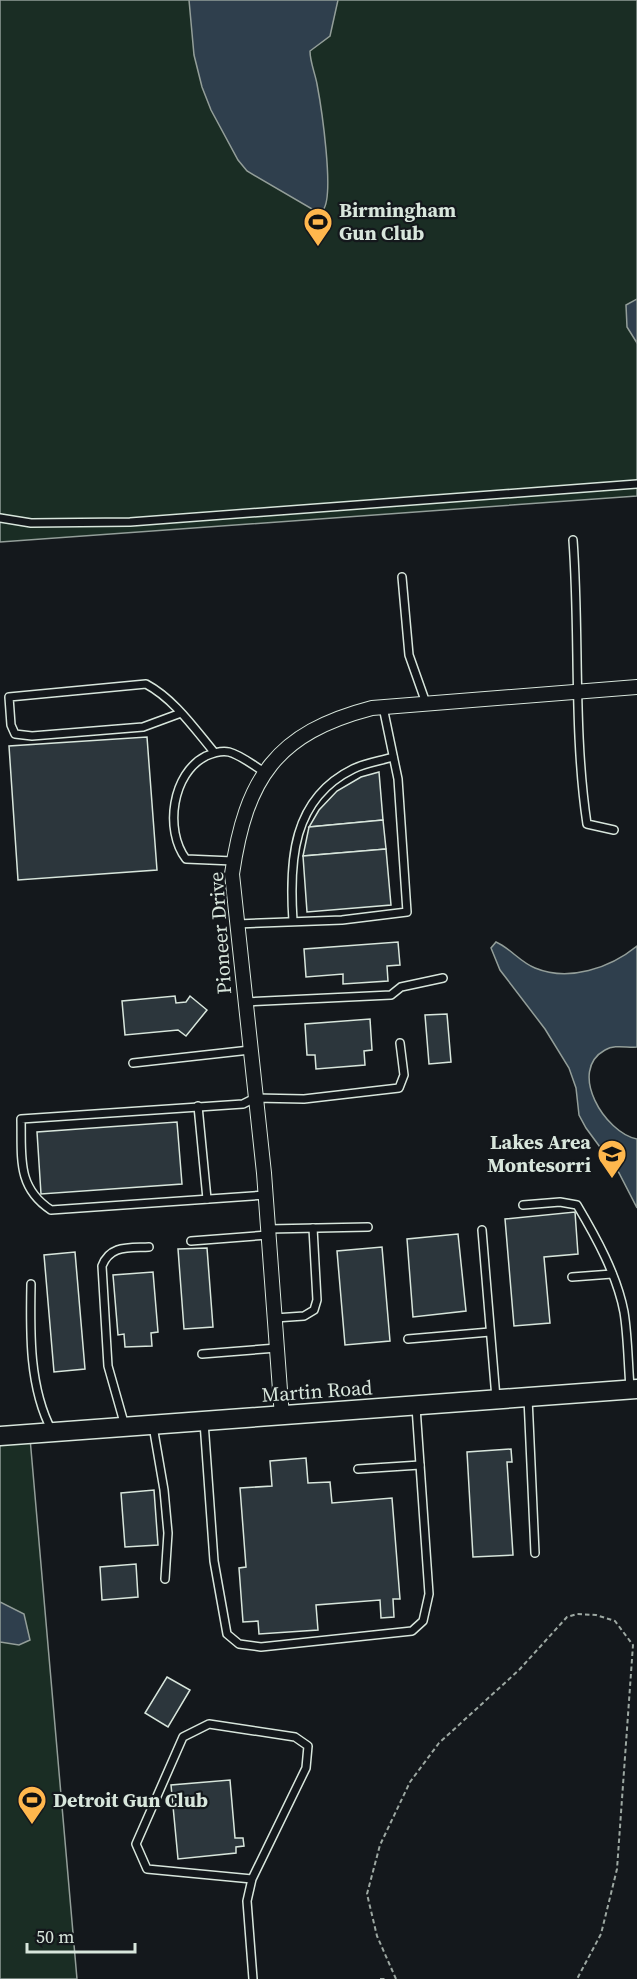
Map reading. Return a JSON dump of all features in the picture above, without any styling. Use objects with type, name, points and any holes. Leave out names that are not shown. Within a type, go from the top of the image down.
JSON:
[{"type":"main road","name":"Martin Road","points":[[0,1436],[634,1390]]},
{"type":"street","name":"Pioneer Drive","points":[[282,1417],[266,1195],[231,874],[237,836],[253,794],[266,773],[304,733],[349,714],[383,707],[637,687]]},
{"type":"lane","points":[[0,518],[31,523],[130,522],[637,484]]},
{"type":"lane","points":[[573,540],[577,628],[575,693],[587,824],[614,830]]},
{"type":"lane","points":[[402,577],[409,655],[426,704]]},
{"type":"lane","points":[[181,713],[143,728],[32,736],[15,734],[11,725],[9,697],[146,684],[181,713],[214,752]]},
{"type":"lane","points":[[237,924],[342,920],[407,912],[398,779],[383,707]]},
{"type":"lane","points":[[233,861],[186,859],[175,836],[177,789],[188,769],[214,752],[228,751],[266,773]]},
{"type":"lane","points":[[293,921],[290,878],[300,823],[325,787],[354,768],[393,757]]},
{"type":"lane","points":[[245,1002],[391,995],[401,987],[443,978]]},
{"type":"lane","points":[[266,1195],[51,1210],[38,1202],[26,1184],[22,1159],[21,1119],[243,1104],[255,1098],[304,1099],[399,1088],[404,1075],[400,1044]]},
{"type":"lane","points":[[133,1063],[250,1050]]},
{"type":"lane","points":[[198,1106],[207,1199]]},
{"type":"lane","points":[[523,1205],[560,1202],[577,1205],[593,1232],[612,1274],[624,1311],[634,1390]]},
{"type":"lane","points":[[191,1241],[313,1228],[368,1227]]},
{"type":"lane","points":[[275,1318],[304,1316],[314,1310],[317,1300],[313,1228]]},
{"type":"lane","points":[[482,1230],[496,1400]]},
{"type":"lane","points":[[125,1428],[108,1366],[102,1266],[106,1255],[115,1249],[149,1247]]},
{"type":"lane","points":[[572,1277],[612,1274]]},
{"type":"lane","points":[[31,1284],[30,1320],[38,1396],[42,1413],[52,1432]]},
{"type":"lane","points":[[408,1339],[490,1332]]},
{"type":"lane","points":[[202,1354],[277,1348]]},
{"type":"lane","points":[[528,1398],[535,1553]]},
{"type":"lane","points":[[204,1422],[214,1561],[227,1634],[239,1644],[261,1647],[412,1631],[423,1621],[429,1594],[416,1406]]},
{"type":"lane","points":[[153,1426],[165,1490],[168,1533],[165,1580]]},
{"type":"lane","points":[[358,1469],[420,1465]]},
{"type":"lane","points":[[252,1879],[147,1869],[136,1845],[183,1737],[209,1724],[295,1737],[308,1746],[306,1768],[252,1879],[247,1901],[253,1979]]},
{"type":"path","points":[[396,1979],[377,1936],[367,1894],[381,1845],[410,1782],[448,1734],[519,1671],[561,1621],[577,1614],[596,1615],[615,1621],[633,1645],[618,1869],[601,1934],[577,1979]]},
{"type":"path","points":[[380,1979],[386,1979]]},
{"type":"green space","name":"Birmingham Gun Club","points":[[0,0],[637,0],[637,496],[0,542]]},
{"type":"green space","name":"Detroit Gun Club","points":[[30,1438],[77,1979],[0,1979],[0,1440]]},
{"type":"water","points":[[189,0],[338,0],[330,36],[310,51],[319,95],[326,150],[328,187],[323,210],[312,209],[247,171],[238,160],[211,110],[202,87],[194,55]]},
{"type":"water","points":[[637,299],[637,343],[627,327],[626,305]]},
{"type":"water","points":[[496,942],[535,968],[561,974],[589,971],[614,961],[637,946],[637,1047],[617,1047],[605,1050],[594,1060],[589,1072],[590,1086],[603,1114],[613,1126],[637,1139],[637,1208],[619,1173],[579,1115],[576,1088],[569,1068],[545,1029],[500,970],[491,948]]},
{"type":"water","points":[[0,1602],[24,1614],[30,1640],[19,1645],[0,1642]]},
{"type":"building","points":[[147,737],[157,870],[18,880],[9,746]]},
{"type":"building","points":[[379,772],[383,820],[309,827],[319,810],[337,791],[361,777]]},
{"type":"building","points":[[383,820],[386,849],[303,856],[309,827]]},
{"type":"building","points":[[386,849],[391,905],[307,912],[303,856]]},
{"type":"building","points":[[398,942],[400,965],[387,966],[388,981],[343,984],[343,974],[306,977],[304,949]]},
{"type":"building","points":[[175,996],[176,1003],[186,1002],[190,996],[207,1010],[186,1036],[178,1030],[125,1035],[122,1001]]},
{"type":"building","points":[[447,1014],[451,1062],[429,1064],[425,1015]]},
{"type":"building","points":[[370,1019],[372,1050],[364,1051],[365,1065],[316,1069],[315,1055],[307,1055],[305,1024]]},
{"type":"building","points":[[177,1122],[182,1184],[41,1194],[37,1132]]},
{"type":"building","points":[[575,1212],[578,1254],[544,1257],[550,1323],[514,1326],[505,1219]]},
{"type":"building","points":[[458,1234],[466,1311],[413,1317],[407,1239]]},
{"type":"building","points":[[382,1247],[390,1341],[345,1345],[337,1251]]},
{"type":"building","points":[[207,1248],[213,1327],[184,1329],[178,1249]]},
{"type":"building","points":[[75,1252],[85,1369],[54,1372],[44,1255]]},
{"type":"building","points":[[153,1272],[158,1332],[151,1333],[152,1346],[125,1347],[124,1334],[118,1335],[113,1275]]},
{"type":"building","points":[[511,1449],[512,1462],[507,1462],[513,1555],[473,1557],[467,1452]]},
{"type":"building","points":[[306,1458],[308,1483],[330,1482],[332,1503],[392,1498],[400,1599],[393,1599],[394,1617],[381,1618],[380,1600],[316,1605],[318,1630],[259,1634],[258,1621],[243,1622],[239,1568],[246,1567],[240,1488],[272,1486],[270,1461]]},
{"type":"building","points":[[154,1490],[158,1545],[125,1547],[121,1493]]},
{"type":"building","points":[[136,1564],[138,1597],[102,1600],[100,1567]]},
{"type":"building","points":[[167,1677],[190,1690],[168,1727],[145,1713]]},
{"type":"building","points":[[230,1780],[235,1838],[243,1838],[244,1846],[236,1847],[236,1853],[178,1859],[171,1785]]},
{"type":"place","name":"Birmingham Gun Club","points":[[318,248]]},
{"type":"place","name":"Lakes Area Montesorri","points":[[612,1180]]},
{"type":"place","name":"Detroit Gun Club","points":[[32,1826]]}]
